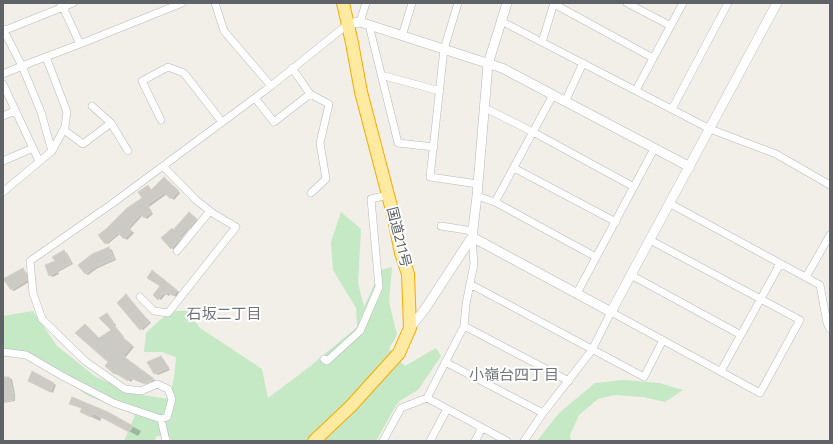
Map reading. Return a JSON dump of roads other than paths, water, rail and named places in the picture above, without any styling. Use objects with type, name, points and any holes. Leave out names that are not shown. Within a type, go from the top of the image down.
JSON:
[{"type":"highway","name":"国道211号","points":[[314,441],[351,406],[399,353],[410,328],[408,274],[401,253],[388,195],[361,92],[343,3]]},
{"type":"street","points":[[52,151],[41,112],[22,66],[3,30],[62,5],[73,3]]},
{"type":"street","points":[[3,74],[173,5],[182,3]]},
{"type":"street","points":[[215,3],[224,31],[271,86]]},
{"type":"street","points":[[366,3],[365,24],[381,74],[398,143],[434,147]]},
{"type":"street","points":[[402,36],[412,3]]},
{"type":"street","points":[[458,3],[444,49],[430,176],[478,184]]},
{"type":"street","points":[[383,441],[401,408],[427,398],[464,326],[466,304],[474,264],[472,234],[477,196],[488,64],[507,3]]},
{"type":"street","points":[[542,42],[554,3],[653,58]]},
{"type":"street","points":[[627,3],[671,26]]},
{"type":"street","points":[[636,90],[683,3]]},
{"type":"street","points":[[672,109],[728,3]]},
{"type":"street","points":[[524,441],[543,413],[592,350],[669,203],[690,167],[777,3]]},
{"type":"street","points":[[62,5],[80,44]]},
{"type":"street","points":[[501,22],[710,129],[776,154],[830,185]]},
{"type":"street","points":[[3,352],[26,355],[114,403],[161,418],[167,417],[172,399],[168,389],[156,384],[141,391],[124,389],[85,361],[42,319],[33,293],[30,261],[255,98],[348,24],[365,24],[502,68],[690,167]]},
{"type":"street","points":[[3,192],[52,151],[64,130],[67,112],[46,57]]},
{"type":"street","points":[[565,102],[583,63]]},
{"type":"street","points":[[161,120],[142,81],[168,67],[184,73],[222,122]]},
{"type":"street","points":[[292,68],[310,94],[329,104],[320,143],[326,179],[311,193]]},
{"type":"street","points":[[381,74],[440,91]]},
{"type":"street","points":[[3,84],[39,161]]},
{"type":"street","points":[[255,98],[274,122],[310,94]]},
{"type":"street","points":[[495,202],[553,95]]},
{"type":"street","points":[[92,106],[112,123],[128,151]]},
{"type":"street","points":[[485,108],[533,132],[634,187]]},
{"type":"street","points":[[3,116],[16,111]]},
{"type":"street","points":[[64,130],[83,144],[112,123]]},
{"type":"street","points":[[3,161],[33,148]]},
{"type":"street","points":[[577,293],[654,149]]},
{"type":"street","points":[[140,297],[154,311],[168,313],[236,227],[210,211],[196,200],[163,166]]},
{"type":"street","points":[[514,168],[616,222]]},
{"type":"street","points":[[324,359],[327,361],[360,331],[379,287],[371,199],[388,195]]},
{"type":"street","points":[[477,196],[495,202],[596,258]]},
{"type":"street","points":[[669,203],[820,285],[827,323],[830,329]]},
{"type":"street","points":[[177,251],[210,211]]},
{"type":"street","points":[[441,226],[472,234],[760,393],[800,320],[650,240]]},
{"type":"street","points":[[410,328],[425,309],[472,234]]},
{"type":"street","points":[[806,277],[830,235]]},
{"type":"street","points":[[721,371],[780,264]]},
{"type":"street","points":[[631,275],[741,335]]},
{"type":"street","points":[[470,284],[644,377],[663,340]]},
{"type":"street","points":[[464,326],[569,381]]},
{"type":"street","points":[[446,362],[543,413]]},
{"type":"street","points":[[427,398],[507,441]]},
{"type":"street","points":[[430,441],[447,409]]},
{"type":"street","points":[[161,418],[166,441]]},
{"type":"street","points":[[475,441],[482,428]]},
{"type":"district","name":"石坂二丁目","points":[[224,314]]},
{"type":"district","name":"小嶺台四丁目","points":[[514,375]]}]
